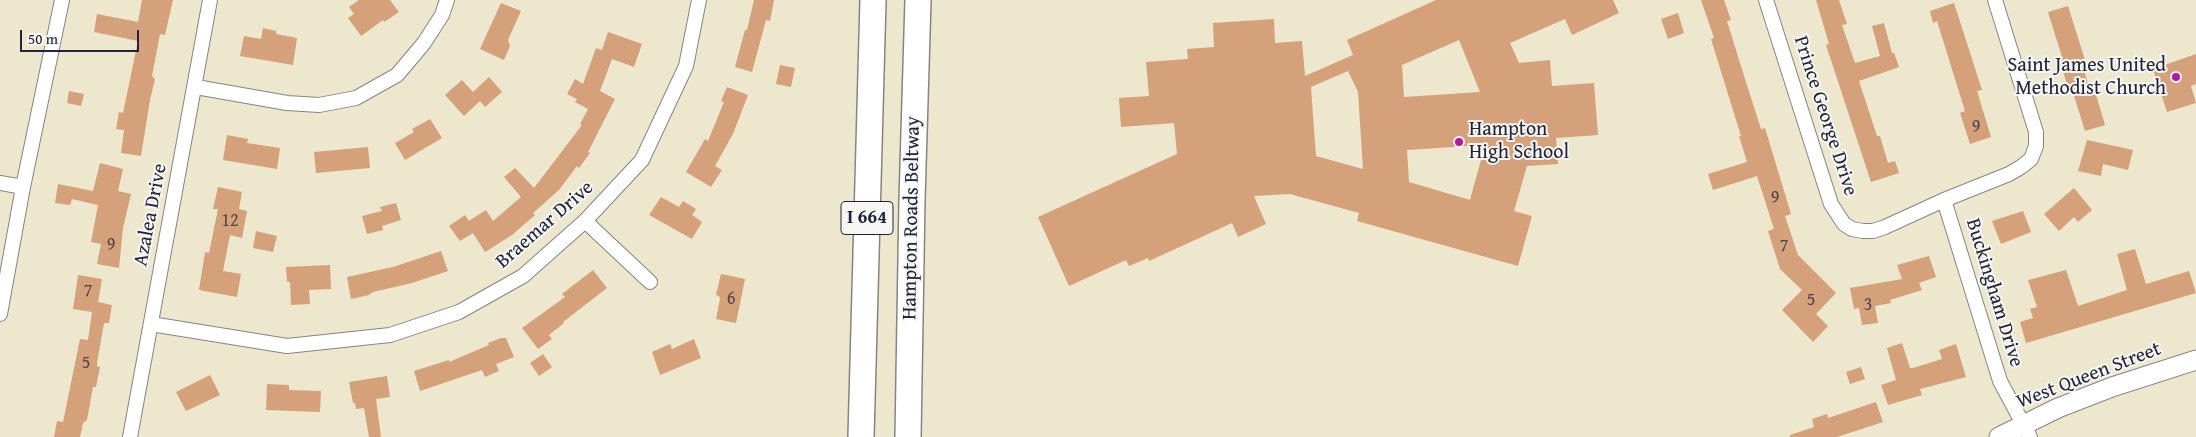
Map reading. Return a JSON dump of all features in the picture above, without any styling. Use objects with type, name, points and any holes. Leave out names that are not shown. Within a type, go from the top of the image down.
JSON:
[{"type":"highway","name":"I 664","points":[[861,437],[873,0]]},
{"type":"highway","name":"Hampton Roads Beltway","points":[[908,437],[918,0]]},
{"type":"main road","name":"West Queen Street","points":[[1999,437],[2027,430],[2112,387],[2196,360]]},
{"type":"street","points":[[0,314],[23,187],[62,0]]},
{"type":"street","name":"Azalea Drive","points":[[130,437],[196,87],[210,0]]},
{"type":"street","points":[[196,87],[287,103],[319,105],[356,98],[397,75],[424,43],[442,15],[447,0]]},
{"type":"street","name":"Braemar Drive","points":[[151,324],[287,346],[390,335],[459,312],[523,276],[585,221],[642,160],[686,66],[699,0]]},
{"type":"street","name":"Prince George Drive","points":[[1766,0],[1831,204],[1844,224],[1852,229],[1873,231],[2021,168],[2031,159],[2036,146],[2036,132],[1995,0]]},
{"type":"street","points":[[0,183],[23,187]]},
{"type":"street","name":"Buckingham Drive","points":[[1944,200],[2000,381],[2027,430]]},
{"type":"street","points":[[585,221],[650,282]]},
{"type":"building","points":[[142,0],[173,0],[165,35],[160,34],[152,76],[155,79],[141,156],[121,153],[124,130],[116,129],[119,112],[123,113],[138,41],[94,32],[97,14],[138,22]]},
{"type":"building","points":[[359,0],[390,0],[399,12],[384,22],[383,20],[361,36],[348,18],[354,14],[349,7]]},
{"type":"building","points":[[754,0],[774,0],[770,21],[766,20],[752,72],[735,67]]},
{"type":"building","name":"Hampton High School","points":[[1436,0],[1613,0],[1619,13],[1572,35],[1565,19],[1510,43],[1519,63],[1550,60],[1552,86],[1594,83],[1598,135],[1556,138],[1558,164],[1527,166],[1514,211],[1532,216],[1518,266],[1357,221],[1359,213],[1290,194],[1254,196],[1266,224],[1238,237],[1232,223],[1149,261],[1148,258],[1129,266],[1126,260],[1069,286],[1038,217],[1177,154],[1174,123],[1121,127],[1119,98],[1149,96],[1146,62],[1188,59],[1187,49],[1214,47],[1213,23],[1274,19],[1275,43],[1302,41],[1305,76],[1353,55],[1347,40]],"holes":[[[1459,40],[1480,92],[1404,97],[1402,65]],[[1348,71],[1358,92],[1363,169],[1316,156],[1311,87]],[[1485,145],[1470,200],[1409,182],[1407,150]]]},
{"type":"building","points":[[1701,0],[1724,0],[1731,20],[1727,21],[1745,79],[1761,129],[1765,128],[1791,214],[1785,216],[1798,255],[1836,293],[1816,314],[1828,326],[1813,342],[1782,310],[1802,290],[1780,269],[1768,231],[1774,229],[1757,176],[1713,190],[1708,174],[1747,162],[1739,136],[1741,136],[1711,39],[1714,38]]},
{"type":"building","points":[[1816,0],[1839,0],[1847,24],[1842,25],[1855,63],[1880,56],[1872,26],[1884,23],[1892,53],[1894,53],[1899,67],[1859,81],[1888,163],[1895,161],[1899,173],[1871,182],[1826,45],[1829,44]]},
{"type":"building","points":[[501,3],[521,11],[508,40],[510,46],[504,60],[480,49]]},
{"type":"building","points":[[1954,3],[1982,90],[1977,91],[1991,137],[1970,144],[1960,113],[1965,111],[1937,21],[1933,23],[1930,11]]},
{"type":"building","points":[[2068,6],[2085,60],[2081,61],[2090,90],[2094,88],[2105,125],[2085,131],[2071,86],[2068,87],[2059,59],[2062,57],[2048,12]]},
{"type":"building","points":[[1678,13],[1684,33],[1668,39],[1661,19]]},
{"type":"building","points":[[263,28],[276,31],[276,34],[297,38],[293,65],[240,56],[244,36],[261,39]]},
{"type":"building","points":[[608,32],[642,44],[634,67],[612,59],[600,91],[615,99],[588,152],[590,153],[579,168],[577,166],[559,190],[512,235],[485,252],[473,233],[460,241],[449,226],[465,215],[469,221],[486,210],[493,221],[521,197],[504,177],[515,168],[534,188],[582,125],[580,124],[588,109],[575,102],[577,99],[567,94],[575,79],[583,84],[596,48],[602,50]]},
{"type":"building","name":"Saint James United Methodist Church","points":[[2196,54],[2196,84],[2191,86],[2196,103],[2167,112],[2153,69]]},
{"type":"building","points":[[780,65],[795,68],[791,87],[776,84]]},
{"type":"building","points":[[489,77],[502,92],[485,107],[480,101],[464,116],[445,95],[462,80],[473,92]]},
{"type":"building","points":[[727,87],[748,95],[733,134],[715,166],[722,170],[711,187],[686,172],[705,139],[708,141],[724,102],[721,101]]},
{"type":"building","points":[[69,91],[84,94],[81,106],[67,103]]},
{"type":"building","points":[[430,119],[442,138],[405,160],[395,143],[414,132],[412,129]]},
{"type":"building","points":[[227,135],[248,139],[247,143],[280,148],[277,169],[223,160]]},
{"type":"building","points":[[2087,140],[2133,150],[2128,170],[2103,164],[2101,176],[2078,171]]},
{"type":"building","points":[[368,147],[370,168],[316,173],[314,152]]},
{"type":"building","points":[[100,163],[123,169],[118,191],[131,194],[123,228],[119,268],[97,264],[101,244],[91,242],[98,205],[72,199],[70,205],[55,203],[58,184],[93,191]]},
{"type":"building","points":[[218,187],[242,192],[239,209],[247,211],[242,238],[230,235],[223,271],[241,274],[237,297],[199,290],[205,252],[209,253],[218,209],[213,209]]},
{"type":"building","points":[[2074,188],[2092,210],[2078,222],[2074,217],[2059,231],[2044,214]]},
{"type":"building","points":[[661,197],[679,207],[683,201],[696,209],[692,215],[702,222],[692,239],[649,215]]},
{"type":"building","points":[[396,203],[401,220],[382,226],[383,230],[367,234],[362,216],[382,211],[380,207]]},
{"type":"building","points":[[2023,211],[2031,232],[2001,244],[1992,221]]},
{"type":"building","points":[[256,231],[277,236],[273,252],[253,248]]},
{"type":"building","points":[[2135,249],[2146,284],[2189,271],[2196,293],[2026,343],[2020,322],[2033,318],[2030,309],[2037,307],[2028,280],[2066,270],[2078,306],[2127,290],[2117,254]]},
{"type":"building","points":[[441,251],[448,271],[412,283],[351,299],[347,277],[393,267]]},
{"type":"building","points":[[1929,256],[1936,277],[1919,283],[1922,290],[1890,300],[1891,303],[1875,306],[1878,323],[1862,325],[1859,308],[1854,309],[1850,288],[1902,279],[1897,265]]},
{"type":"building","points":[[330,265],[331,289],[309,290],[310,304],[291,305],[290,282],[287,282],[286,267]]},
{"type":"building","points":[[593,270],[607,288],[563,322],[549,335],[552,339],[538,349],[522,328],[565,297],[562,294]]},
{"type":"building","points":[[721,274],[745,279],[736,323],[716,319],[720,299],[716,295]]},
{"type":"building","points":[[78,275],[102,279],[98,302],[112,305],[109,323],[104,323],[97,363],[97,366],[100,367],[96,387],[93,387],[87,420],[83,423],[80,437],[54,437],[57,421],[63,422],[80,339],[88,340],[92,312],[73,309]]},
{"type":"building","points":[[501,338],[506,338],[514,357],[496,364],[499,371],[485,377],[482,370],[420,391],[414,371],[449,360],[449,362]]},
{"type":"building","points":[[694,339],[701,358],[660,375],[652,352],[670,344],[672,349]]},
{"type":"building","points":[[1902,343],[1910,368],[1942,359],[1939,350],[1956,344],[1966,377],[1920,389],[1922,395],[1888,405],[1881,385],[1896,380],[1887,348]]},
{"type":"building","points":[[543,354],[552,367],[539,376],[530,363]]},
{"type":"building","points":[[1861,367],[1865,379],[1850,384],[1846,372]]},
{"type":"building","points":[[210,375],[220,395],[186,411],[176,392]]},
{"type":"building","points":[[387,376],[390,397],[376,399],[381,437],[369,437],[364,408],[356,409],[349,382]]},
{"type":"building","points":[[267,384],[289,385],[289,390],[321,391],[320,412],[266,410]]},
{"type":"building","points":[[1876,402],[1883,422],[1837,437],[1790,437],[1790,435],[1814,427],[1812,419],[1827,414],[1828,418]]},
{"type":"place","name":"Saint James United Methodist Church","points":[[2176,77]]},
{"type":"place","name":"Hampton High School","points":[[1459,142]]}]
